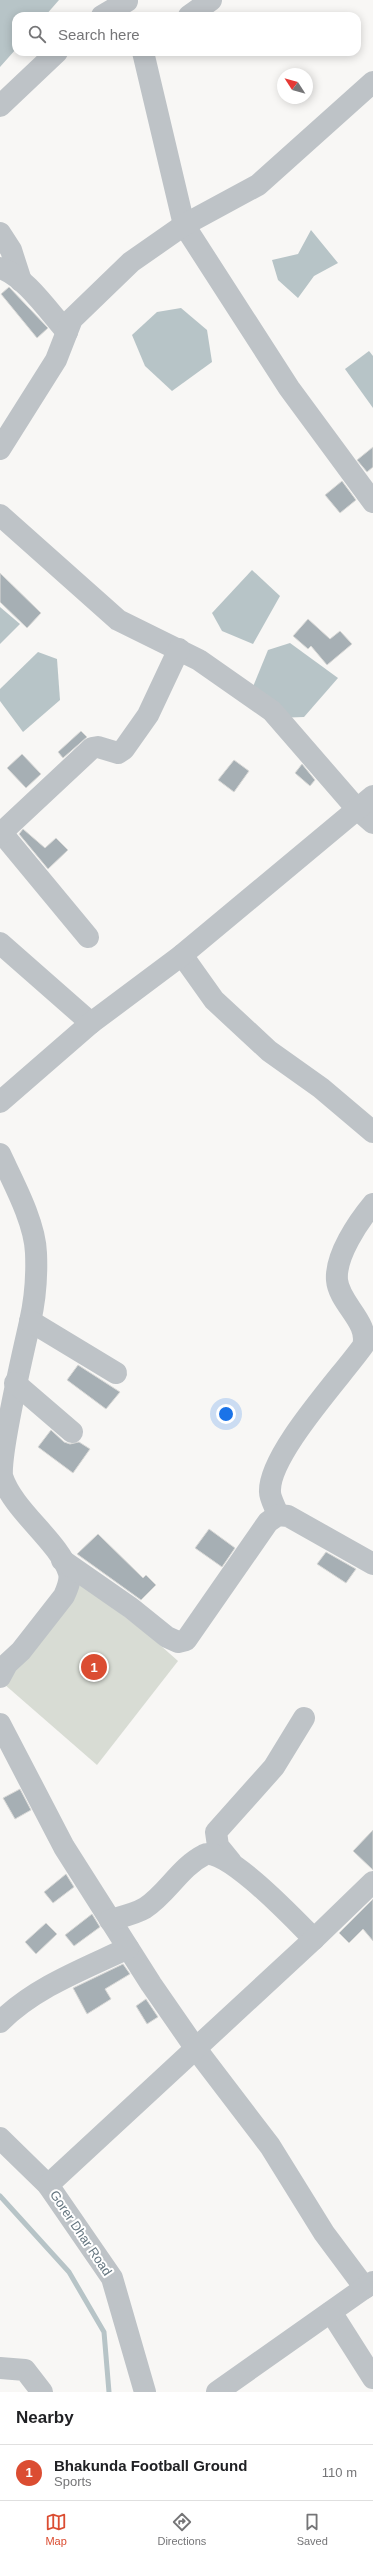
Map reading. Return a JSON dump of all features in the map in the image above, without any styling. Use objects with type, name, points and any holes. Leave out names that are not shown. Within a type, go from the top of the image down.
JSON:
[{"type":"street","points":[[194,12],[211,0]]},
{"type":"street","points":[[113,12],[129,6]]},
{"type":"street","points":[[0,106],[53,56]]},
{"type":"street","points":[[144,56],[184,225],[289,388],[373,502]]},
{"type":"street","points":[[0,449],[56,360],[72,319],[131,262],[184,225],[258,185],[373,82]]},
{"type":"street","points":[[0,233],[11,250],[21,281]]},
{"type":"street","points":[[0,268],[9,271],[21,281],[67,332]]},
{"type":"street","points":[[0,515],[118,620],[199,660],[272,711],[368,809],[182,955],[91,1023],[0,1102]]},
{"type":"street","points":[[88,937],[1,833],[92,748],[98,747],[118,753],[124,749],[148,715],[178,649]]},
{"type":"street","points":[[0,943],[91,1023]]},
{"type":"street","points":[[182,955],[214,1000],[269,1052],[321,1088],[373,1132]]},
{"type":"street","points":[[0,1154],[34,1235],[36,1282],[30,1321],[5,1433],[2,1476],[11,1494],[62,1560],[69,1574],[68,1586],[64,1596],[21,1651],[2,1666]]},
{"type":"street","points":[[278,1515],[270,1493],[271,1481],[278,1464],[301,1425],[363,1346],[365,1338],[362,1328],[342,1298],[337,1280],[338,1266],[352,1232],[373,1204]]},
{"type":"street","points":[[30,1321],[116,1373]]},
{"type":"street","points":[[15,1383],[72,1432]]},
{"type":"street","points":[[62,1560],[131,1608],[167,1637],[178,1642],[186,1640],[268,1522],[278,1515],[288,1516],[373,1564]]},
{"type":"street","points":[[304,1718],[274,1767],[216,1832],[218,1846],[231,1862],[314,1939]]},
{"type":"street","points":[[0,1724],[64,1846],[128,1948],[196,2048],[270,2146],[324,2232],[369,2285],[217,2392]]},
{"type":"street","points":[[110,1920],[144,1909],[204,1854],[214,1853],[231,1862]]},
{"type":"street","points":[[48,2184],[314,1939],[373,1882]]},
{"type":"street","points":[[0,2022],[30,1998],[61,1980],[128,1948]]},
{"type":"street","name":"Gorer Dhar Road","points":[[0,2138],[48,2184],[112,2278],[145,2392]]},
{"type":"street","points":[[331,2312],[373,2378]]},
{"type":"street","points":[[0,2368],[25,2370],[42,2392]]},
{"type":"shaded area","points":[[0,0],[59,0],[48,12],[12,12],[12,54],[0,67]]},
{"type":"shaded area","points":[[311,230],[338,263],[314,276],[298,298],[278,280],[272,260],[298,254]]},
{"type":"shaded area","points":[[181,308],[207,330],[212,362],[172,391],[145,366],[132,335],[157,312]]},
{"type":"shaded area","points":[[369,351],[373,356],[373,408],[345,369]]},
{"type":"shaded area","points":[[252,570],[280,596],[253,644],[222,631],[212,613]]},
{"type":"shaded area","points":[[0,607],[20,624],[0,644]]},
{"type":"shaded area","points":[[290,643],[338,678],[304,717],[276,718],[250,694],[268,650]]},
{"type":"shaded area","points":[[38,652],[57,659],[60,700],[23,732],[0,701],[0,689]]},
{"type":"shaded area","points":[[78,1581],[151,1637],[178,1661],[97,1765],[4,1684]]},
{"type":"building","points":[[9,287],[48,328],[37,338],[1,294]]},
{"type":"building","points":[[373,447],[373,467],[367,472],[357,460]]},
{"type":"building","points":[[342,481],[356,500],[340,513],[325,495]]},
{"type":"building","points":[[0,573],[41,613],[27,628],[0,602]]},
{"type":"building","points":[[308,619],[330,639],[340,631],[352,644],[327,665],[311,646],[308,649],[293,636]]},
{"type":"building","points":[[81,731],[87,737],[63,758],[58,752]]},
{"type":"building","points":[[22,754],[41,774],[26,788],[7,768]]},
{"type":"building","points":[[234,760],[249,771],[234,792],[218,780]]},
{"type":"building","points":[[302,764],[315,780],[310,786],[295,773]]},
{"type":"building","points":[[23,829],[45,848],[56,838],[68,850],[48,869],[19,834]]},
{"type":"building","points":[[78,1365],[120,1392],[106,1409],[67,1380]]},
{"type":"building","points":[[51,1430],[64,1442],[70,1444],[79,1442],[90,1449],[73,1473],[38,1447]]},
{"type":"building","points":[[209,1529],[235,1548],[222,1567],[195,1548]]},
{"type":"building","points":[[98,1534],[143,1578],[146,1575],[156,1585],[141,1600],[77,1554]]},
{"type":"building","points":[[326,1552],[356,1569],[346,1583],[317,1564]]},
{"type":"building","points":[[20,1789],[31,1810],[15,1819],[3,1798]]},
{"type":"building","points":[[373,1830],[373,1870],[353,1851]]},
{"type":"building","points":[[66,1874],[74,1887],[53,1903],[44,1892]]},
{"type":"building","points":[[373,1899],[373,1941],[363,1929],[349,1943],[339,1933]]},
{"type":"building","points":[[92,1914],[100,1927],[74,1946],[65,1935]]},
{"type":"building","points":[[46,1923],[57,1934],[36,1954],[25,1942]]},
{"type":"building","points":[[123,1964],[130,1974],[105,1989],[111,1999],[87,2014],[73,1988]]},
{"type":"building","points":[[146,1999],[158,2017],[147,2024],[136,2006]]},
{"type":"waterway","points":[[0,2196],[69,2272],[104,2332],[109,2392]]},
{"type":"place","name":"Bhakunda Football Ground","points":[[94,1667]]}]
